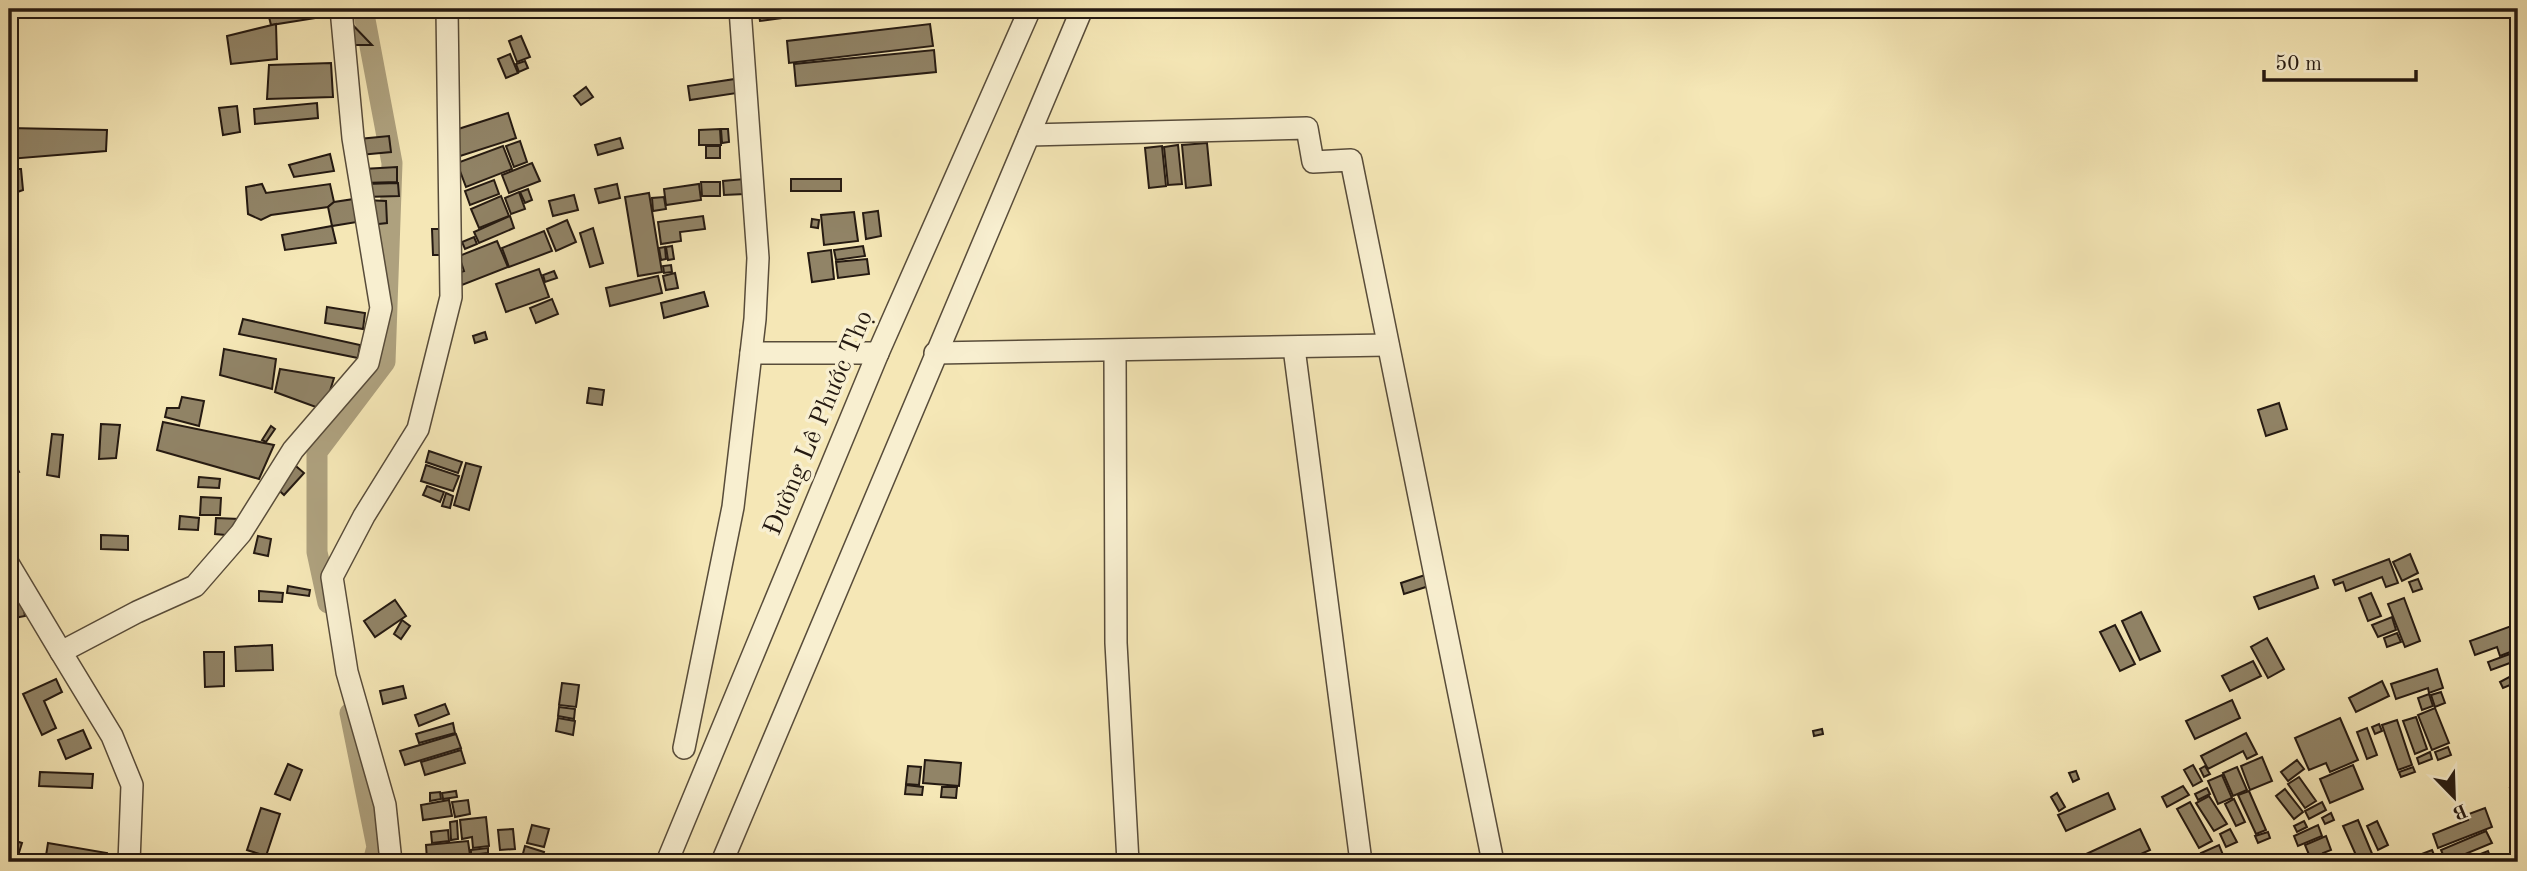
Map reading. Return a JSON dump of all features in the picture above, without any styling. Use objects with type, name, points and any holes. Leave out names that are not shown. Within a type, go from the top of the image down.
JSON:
[{"type":"street","points":[[61,652],[137,612],[195,586],[241,533],[293,450],[368,363],[381,308],[353,138],[341,9]]},
{"type":"street","points":[[391,862],[385,805],[347,672],[331,577],[364,516],[418,429],[451,297],[447,9]]},
{"type":"street","points":[[684,748],[733,507],[751,353],[758,258],[740,9]]},
{"type":"street","name":"Đường Lê Phước Thọ","points":[[667,862],[878,353],[1030,9]]},
{"type":"street","points":[[722,862],[934,353],[1082,9]]},
{"type":"street","points":[[1029,135],[1307,128],[1313,162],[1352,160],[1493,862]]},
{"type":"street","points":[[934,353],[1115,352],[1388,345]]},
{"type":"street","points":[[1294,348],[1360,862]]},
{"type":"street","points":[[1115,352],[1116,643],[1128,862]]},
{"type":"street","points":[[751,353],[878,353]]},
{"type":"street","points":[[9,565],[112,736],[132,785],[129,862]]},
{"type":"building","points":[[267,9],[320,9],[322,17],[271,25]]},
{"type":"building","points":[[467,9],[489,9],[489,10],[470,18]]},
{"type":"building","points":[[758,9],[849,9],[760,21]]},
{"type":"building","points":[[346,18],[372,45],[353,45]]},
{"type":"building","points":[[276,24],[277,59],[231,64],[227,36]]},
{"type":"building","points":[[930,24],[933,46],[789,63],[787,41]]},
{"type":"building","points":[[521,36],[530,57],[517,62],[509,41]]},
{"type":"building","points":[[934,50],[936,72],[796,86],[794,64]]},
{"type":"building","points":[[510,54],[518,73],[506,78],[498,59]]},
{"type":"building","points":[[525,61],[528,68],[519,72],[516,64]]},
{"type":"building","points":[[331,63],[333,97],[267,99],[269,65]]},
{"type":"building","points":[[735,79],[737,93],[690,100],[688,86]]},
{"type":"building","points":[[586,87],[593,97],[581,105],[574,96]]},
{"type":"building","points":[[9,102],[16,102],[16,124],[9,124]]},
{"type":"building","points":[[317,103],[318,118],[255,124],[254,109]]},
{"type":"building","points":[[237,106],[240,132],[223,135],[219,108]]},
{"type":"building","points":[[508,113],[516,138],[457,157],[449,132]]},
{"type":"building","points":[[9,128],[107,130],[106,151],[9,159]]},
{"type":"building","points":[[720,129],[721,145],[699,145],[699,130]]},
{"type":"building","points":[[721,129],[728,129],[729,142],[722,143]]},
{"type":"building","points":[[389,136],[391,152],[360,155],[359,139]]},
{"type":"building","points":[[620,138],[623,148],[598,155],[595,145]]},
{"type":"building","points":[[520,141],[527,162],[514,167],[506,146]]},
{"type":"building","points":[[1207,143],[1211,185],[1186,188],[1182,145]]},
{"type":"building","points":[[1178,145],[1182,184],[1168,185],[1164,147]]},
{"type":"building","points":[[503,146],[512,169],[466,187],[457,163]]},
{"type":"building","points":[[706,146],[720,146],[720,158],[706,158]]},
{"type":"building","points":[[1162,146],[1166,186],[1149,188],[1145,148]]},
{"type":"building","points":[[330,154],[334,171],[294,177],[289,165]]},
{"type":"building","points":[[532,163],[540,181],[509,193],[502,175]]},
{"type":"building","points":[[397,167],[397,182],[363,183],[363,169]]},
{"type":"building","points":[[9,169],[21,169],[23,190],[9,195]]},
{"type":"building","points":[[744,179],[745,194],[724,195],[723,181]]},
{"type":"building","points":[[791,179],[841,179],[841,191],[791,191]]},
{"type":"building","points":[[494,180],[499,194],[470,205],[465,191]]},
{"type":"building","points":[[701,182],[720,182],[720,196],[702,196]]},
{"type":"building","points":[[398,183],[399,196],[365,197],[365,184]]},
{"type":"building","points":[[262,184],[266,193],[330,184],[334,202],[328,207],[271,215],[261,220],[248,214],[246,187]]},
{"type":"building","points":[[617,184],[620,198],[599,203],[595,189]]},
{"type":"building","points":[[699,184],[701,200],[666,205],[664,189]]},
{"type":"building","points":[[528,189],[532,200],[525,203],[520,192]]},
{"type":"building","points":[[519,192],[525,209],[511,214],[505,198]]},
{"type":"building","points":[[649,193],[662,272],[638,276],[625,197]]},
{"type":"building","points":[[574,195],[578,210],[553,216],[549,201]]},
{"type":"building","points":[[501,196],[509,216],[479,228],[471,209]]},
{"type":"building","points":[[664,197],[666,209],[653,211],[652,198]]},
{"type":"building","points":[[354,199],[357,222],[332,226],[328,207],[334,202]]},
{"type":"building","points":[[365,200],[386,201],[387,223],[370,225]]},
{"type":"building","points":[[878,211],[881,236],[866,239],[863,213]]},
{"type":"building","points":[[854,212],[858,241],[824,245],[821,215]]},
{"type":"building","points":[[510,216],[514,228],[479,243],[474,232]]},
{"type":"building","points":[[703,216],[705,229],[680,232],[681,241],[661,244],[658,222]]},
{"type":"building","points":[[812,219],[819,220],[818,228],[811,227]]},
{"type":"building","points":[[567,220],[576,242],[556,251],[547,229]]},
{"type":"building","points":[[332,226],[336,243],[285,250],[282,235]]},
{"type":"building","points":[[593,228],[603,263],[590,267],[580,233]]},
{"type":"building","points":[[432,229],[448,229],[448,255],[433,255]]},
{"type":"building","points":[[544,231],[552,251],[509,267],[502,248]]},
{"type":"building","points":[[474,237],[477,244],[465,249],[462,242]]},
{"type":"building","points":[[497,241],[508,267],[462,285],[458,273],[464,271],[459,256]]},
{"type":"building","points":[[672,246],[674,259],[668,260],[666,247]]},
{"type":"building","points":[[863,246],[865,256],[836,260],[834,250]]},
{"type":"building","points":[[665,247],[666,259],[661,260],[659,248]]},
{"type":"building","points":[[831,250],[834,279],[812,282],[808,253]]},
{"type":"building","points":[[867,259],[869,274],[838,278],[836,262]]},
{"type":"building","points":[[671,265],[672,272],[664,273],[663,266]]},
{"type":"building","points":[[539,269],[549,297],[506,312],[496,284]]},
{"type":"building","points":[[554,271],[557,278],[545,282],[543,275]]},
{"type":"building","points":[[675,273],[678,288],[666,290],[663,276]]},
{"type":"building","points":[[658,276],[662,293],[610,306],[606,288]]},
{"type":"building","points":[[704,292],[708,306],[664,318],[661,303]]},
{"type":"building","points":[[552,299],[558,314],[536,323],[530,308]]},
{"type":"building","points":[[327,307],[365,313],[363,329],[325,323]]},
{"type":"building","points":[[243,319],[360,345],[358,358],[239,334]]},
{"type":"building","points":[[485,332],[487,339],[475,343],[473,336]]},
{"type":"building","points":[[224,349],[276,359],[272,389],[220,375]]},
{"type":"building","points":[[280,369],[334,378],[324,410],[275,392]]},
{"type":"building","points":[[589,388],[604,390],[602,405],[587,403]]},
{"type":"building","points":[[182,397],[204,401],[199,426],[165,417],[167,408],[179,408]]},
{"type":"building","points":[[9,399],[16,411],[9,414]]},
{"type":"building","points":[[2279,403],[2287,429],[2266,436],[2258,410]]},
{"type":"building","points":[[163,422],[274,445],[259,479],[157,450]]},
{"type":"building","points":[[101,424],[120,425],[116,458],[99,459]]},
{"type":"building","points":[[271,426],[275,429],[266,442],[262,440]]},
{"type":"building","points":[[52,434],[63,435],[59,477],[47,475]]},
{"type":"building","points":[[429,451],[462,462],[458,473],[426,462]]},
{"type":"building","points":[[9,452],[19,472],[9,475]]},
{"type":"building","points":[[290,461],[304,473],[284,495],[271,483]]},
{"type":"building","points":[[466,463],[481,467],[469,510],[454,505]]},
{"type":"building","points":[[426,465],[459,476],[453,491],[421,481]]},
{"type":"building","points":[[199,477],[220,479],[219,488],[198,487]]},
{"type":"building","points":[[427,486],[444,492],[440,502],[423,495]]},
{"type":"building","points":[[446,493],[453,496],[450,508],[442,506]]},
{"type":"building","points":[[201,497],[221,498],[220,515],[200,515]]},
{"type":"building","points":[[180,516],[199,518],[198,530],[179,529]]},
{"type":"building","points":[[216,518],[239,519],[237,536],[215,534]]},
{"type":"building","points":[[101,535],[128,536],[128,550],[101,549]]},
{"type":"building","points":[[258,536],[271,539],[268,556],[254,553]]},
{"type":"building","points":[[2410,554],[2418,573],[2402,581],[2393,562]]},
{"type":"building","points":[[2389,559],[2398,583],[2386,587],[2382,577],[2346,591],[2343,582],[2335,585],[2333,580]]},
{"type":"building","points":[[1428,574],[1432,585],[1404,594],[1401,583]]},
{"type":"building","points":[[2314,576],[2318,588],[2259,609],[2254,597]]},
{"type":"building","points":[[2418,579],[2422,589],[2413,592],[2409,582]]},
{"type":"building","points":[[19,584],[25,616],[9,619],[9,586]]},
{"type":"building","points":[[288,586],[310,590],[309,596],[287,593]]},
{"type":"building","points":[[259,591],[283,593],[282,602],[259,601]]},
{"type":"building","points":[[2371,593],[2381,616],[2368,621],[2359,598]]},
{"type":"building","points":[[2404,598],[2420,641],[2405,647],[2388,604]]},
{"type":"building","points":[[395,600],[406,616],[375,637],[364,621]]},
{"type":"building","points":[[2141,612],[2160,651],[2140,660],[2122,621]]},
{"type":"building","points":[[2392,617],[2396,630],[2378,637],[2372,625]]},
{"type":"building","points":[[402,620],[410,626],[401,639],[394,634]]},
{"type":"building","points":[[2115,625],[2135,664],[2120,671],[2100,632]]},
{"type":"building","points":[[2514,625],[2518,649],[2500,656],[2497,647],[2475,655],[2470,641]]},
{"type":"building","points":[[2397,633],[2401,642],[2387,647],[2384,638]]},
{"type":"building","points":[[2267,638],[2284,669],[2268,678],[2251,647]]},
{"type":"building","points":[[272,645],[273,670],[236,671],[235,647]]},
{"type":"building","points":[[2518,651],[2518,660],[2491,670],[2488,662]]},
{"type":"building","points":[[204,652],[224,652],[224,686],[205,687]]},
{"type":"building","points":[[2253,661],[2261,676],[2230,691],[2222,676]]},
{"type":"building","points":[[2437,669],[2443,688],[2429,693],[2428,688],[2396,699],[2391,684]]},
{"type":"building","points":[[2511,676],[2515,683],[2503,688],[2500,682]]},
{"type":"building","points":[[56,679],[62,692],[44,701],[56,728],[42,735],[23,694]]},
{"type":"building","points":[[2382,681],[2389,696],[2356,712],[2349,698]]},
{"type":"building","points":[[562,683],[579,685],[576,707],[559,705]]},
{"type":"building","points":[[403,686],[406,698],[383,704],[380,691]]},
{"type":"building","points":[[2441,692],[2445,703],[2435,707],[2431,695]]},
{"type":"building","points":[[2429,694],[2433,706],[2422,710],[2418,698]]},
{"type":"building","points":[[2232,700],[2240,718],[2195,739],[2186,721]]},
{"type":"building","points":[[445,704],[449,714],[419,726],[415,715]]},
{"type":"building","points":[[559,707],[575,709],[574,719],[558,716]]},
{"type":"building","points":[[2435,708],[2449,743],[2432,750],[2418,715]]},
{"type":"building","points":[[2416,717],[2427,749],[2415,754],[2403,721]]},
{"type":"building","points":[[558,718],[575,721],[573,735],[556,731]]},
{"type":"building","points":[[2340,718],[2358,760],[2330,772],[2326,763],[2309,770],[2295,738]]},
{"type":"building","points":[[2397,720],[2412,765],[2398,770],[2382,725]]},
{"type":"building","points":[[453,723],[455,733],[419,743],[416,734]]},
{"type":"building","points":[[2379,724],[2382,731],[2375,734],[2372,727]]},
{"type":"building","points":[[2367,728],[2377,755],[2367,759],[2357,732]]},
{"type":"building","points":[[1822,729],[1823,734],[1814,736],[1813,731]]},
{"type":"building","points":[[83,730],[91,748],[66,759],[58,740]]},
{"type":"building","points":[[2246,733],[2257,754],[2247,759],[2243,751],[2208,769],[2201,756]]},
{"type":"building","points":[[456,734],[461,748],[405,765],[400,751]]},
{"type":"building","points":[[2448,747],[2451,755],[2438,760],[2435,752]]},
{"type":"building","points":[[461,750],[465,763],[425,775],[421,762]]},
{"type":"building","points":[[2430,752],[2432,759],[2419,764],[2417,758]]},
{"type":"building","points":[[2262,757],[2272,781],[2250,790],[2241,766]]},
{"type":"building","points":[[925,760],[961,763],[959,786],[923,783]]},
{"type":"building","points":[[2297,760],[2304,769],[2288,781],[2281,772]]},
{"type":"building","points":[[288,764],[302,770],[290,800],[275,794]]},
{"type":"building","points":[[2193,765],[2202,781],[2193,786],[2184,770]]},
{"type":"building","points":[[2353,765],[2363,789],[2330,803],[2320,779]]},
{"type":"building","points":[[908,766],[921,767],[919,785],[906,784]]},
{"type":"building","points":[[2205,766],[2210,774],[2204,777],[2200,769]]},
{"type":"building","points":[[2237,767],[2247,790],[2233,796],[2223,773]]},
{"type":"building","points":[[2413,767],[2415,772],[2401,777],[2399,772]]},
{"type":"building","points":[[2076,771],[2079,779],[2073,782],[2069,773]]},
{"type":"building","points":[[40,772],[93,774],[92,788],[39,786]]},
{"type":"building","points":[[2222,775],[2232,798],[2218,804],[2208,781]]},
{"type":"building","points":[[2299,777],[2316,801],[2305,808],[2288,784]]},
{"type":"building","points":[[906,785],[923,787],[922,795],[905,794]]},
{"type":"building","points":[[2518,785],[2518,810],[2510,788]]},
{"type":"building","points":[[2183,786],[2189,795],[2167,807],[2162,797]]},
{"type":"building","points":[[942,787],[957,787],[956,798],[941,797]]},
{"type":"building","points":[[2207,788],[2210,794],[2198,800],[2195,794]]},
{"type":"building","points":[[2285,789],[2303,812],[2294,819],[2276,796]]},
{"type":"building","points":[[456,791],[457,797],[443,799],[442,793]]},
{"type":"building","points":[[2249,791],[2266,830],[2256,834],[2238,795]]},
{"type":"building","points":[[440,792],[441,799],[430,801],[430,793]]},
{"type":"building","points":[[2057,793],[2065,807],[2059,811],[2051,797]]},
{"type":"building","points":[[2108,793],[2115,809],[2066,831],[2058,815]]},
{"type":"building","points":[[2209,796],[2227,824],[2214,831],[2196,803]]},
{"type":"building","points":[[2234,799],[2245,822],[2236,826],[2225,804]]},
{"type":"building","points":[[449,800],[452,816],[423,820],[421,805]]},
{"type":"building","points":[[468,800],[470,814],[455,817],[452,802]]},
{"type":"building","points":[[2190,802],[2212,841],[2199,848],[2177,809]]},
{"type":"building","points":[[2322,802],[2326,810],[2309,819],[2305,811]]},
{"type":"building","points":[[261,808],[280,814],[266,856],[247,850]]},
{"type":"building","points":[[2485,808],[2492,827],[2438,848],[2433,834],[2468,820],[2466,815]]},
{"type":"building","points":[[2331,813],[2334,820],[2325,824],[2322,818]]},
{"type":"building","points":[[486,817],[489,846],[473,848],[472,837],[462,839],[460,820]]},
{"type":"building","points":[[2358,820],[2373,856],[2359,862],[2343,826]]},
{"type":"building","points":[[457,821],[458,839],[451,840],[450,822]]},
{"type":"building","points":[[2304,821],[2307,827],[2297,832],[2294,826]]},
{"type":"building","points":[[2377,821],[2388,845],[2378,850],[2367,826]]},
{"type":"building","points":[[532,825],[549,829],[544,847],[527,843]]},
{"type":"building","points":[[2318,825],[2322,836],[2298,846],[2294,836]]},
{"type":"building","points":[[513,829],[515,849],[500,850],[498,830]]},
{"type":"building","points":[[2140,829],[2150,850],[2123,862],[2088,862],[2084,855]]},
{"type":"building","points":[[2230,829],[2237,842],[2226,847],[2220,834]]},
{"type":"building","points":[[448,830],[449,841],[432,843],[431,832]]},
{"type":"building","points":[[2486,831],[2492,843],[2446,862],[2441,850]]},
{"type":"building","points":[[2268,832],[2270,838],[2258,843],[2255,836]]},
{"type":"building","points":[[2326,836],[2331,850],[2323,853],[2326,862],[2312,862],[2305,845]]},
{"type":"building","points":[[9,839],[22,843],[17,859],[9,857]]},
{"type":"building","points":[[468,841],[470,855],[427,860],[426,845]]},
{"type":"building","points":[[48,843],[107,853],[106,862],[45,862]]},
{"type":"building","points":[[2219,845],[2223,855],[2205,862],[2201,853]]},
{"type":"building","points":[[525,846],[544,852],[541,862],[521,861]]},
{"type":"building","points":[[488,848],[488,853],[471,855],[471,850]]},
{"type":"building","points":[[2432,850],[2437,862],[2401,862]]},
{"type":"building","points":[[2488,851],[2492,862],[2465,860]]},
{"type":"building","points":[[180,855],[230,862],[179,862]]},
{"type":"waterway","points":[[328,603],[317,552],[317,452],[385,362],[392,163],[363,9]]},
{"type":"waterway","points":[[350,713],[377,847],[373,862]]}]
